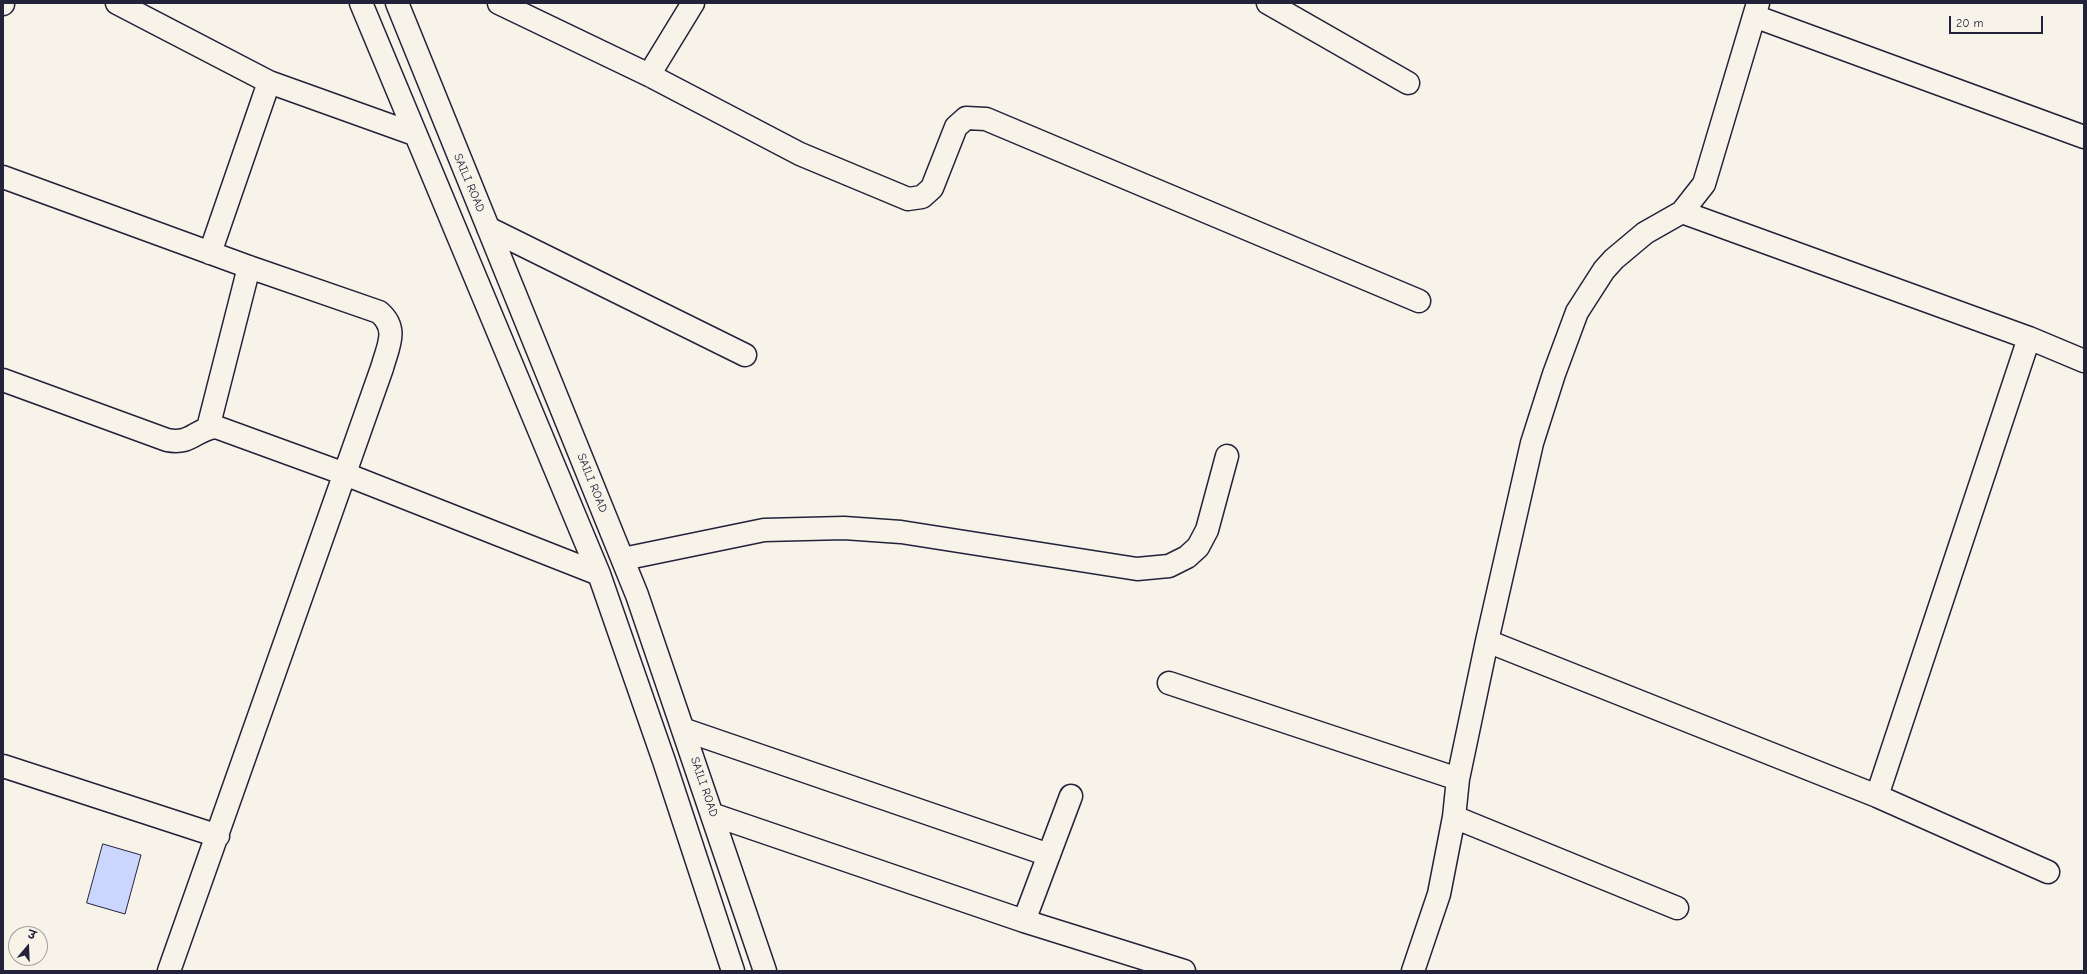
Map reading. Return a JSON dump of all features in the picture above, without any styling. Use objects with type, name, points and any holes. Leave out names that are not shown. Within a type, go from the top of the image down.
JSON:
[{"type":"street","points":[[117,3],[137,12],[269,82],[414,134]]},
{"type":"street","points":[[361,3],[414,134],[599,574],[664,761],[733,971]]},
{"type":"street","name":"SAILI ROAD","points":[[397,3],[623,559],[685,730],[702,788],[714,815],[765,971]]},
{"type":"street","points":[[499,3],[649,75],[800,154],[908,199],[922,197],[932,188],[956,127],[966,118],[986,119],[1419,302]]},
{"type":"street","points":[[649,75],[693,3]]},
{"type":"street","points":[[1268,3],[1408,83]]},
{"type":"street","points":[[1413,971],[1439,894],[1454,817],[1458,779],[1487,641],[1532,443],[1554,374],[1577,312],[1604,270],[1614,259],[1645,233],[1682,212],[1704,184],[1756,10],[2084,137]]},
{"type":"street","points":[[210,253],[269,82]]},
{"type":"street","points":[[3,177],[210,253],[379,312],[388,320],[391,326],[382,368],[218,836],[169,971]]},
{"type":"street","points":[[1682,212],[2029,338],[2084,361]]},
{"type":"street","points":[[488,228],[745,355]]},
{"type":"street","points":[[208,428],[249,267]]},
{"type":"street","points":[[1877,796],[2029,338]]},
{"type":"street","points":[[3,380],[167,440],[185,441],[208,428],[216,427],[345,474],[599,574]]},
{"type":"street","points":[[623,559],[764,530],[844,528],[901,532],[1137,569],[1169,566],[1187,557],[1198,547],[1207,530],[1227,456]]},
{"type":"street","points":[[1487,641],[1877,796],[2048,872]]},
{"type":"street","points":[[1169,683],[1458,779]]},
{"type":"street","points":[[685,730],[1049,855]]},
{"type":"street","points":[[3,766],[218,836]]},
{"type":"street","points":[[1024,921],[1071,796]]},
{"type":"street","points":[[714,815],[1024,921],[1184,971]]},
{"type":"street","points":[[1454,817],[1677,908]]},
{"type":"building","points":[[103,844],[141,855],[125,914],[87,903]]}]
